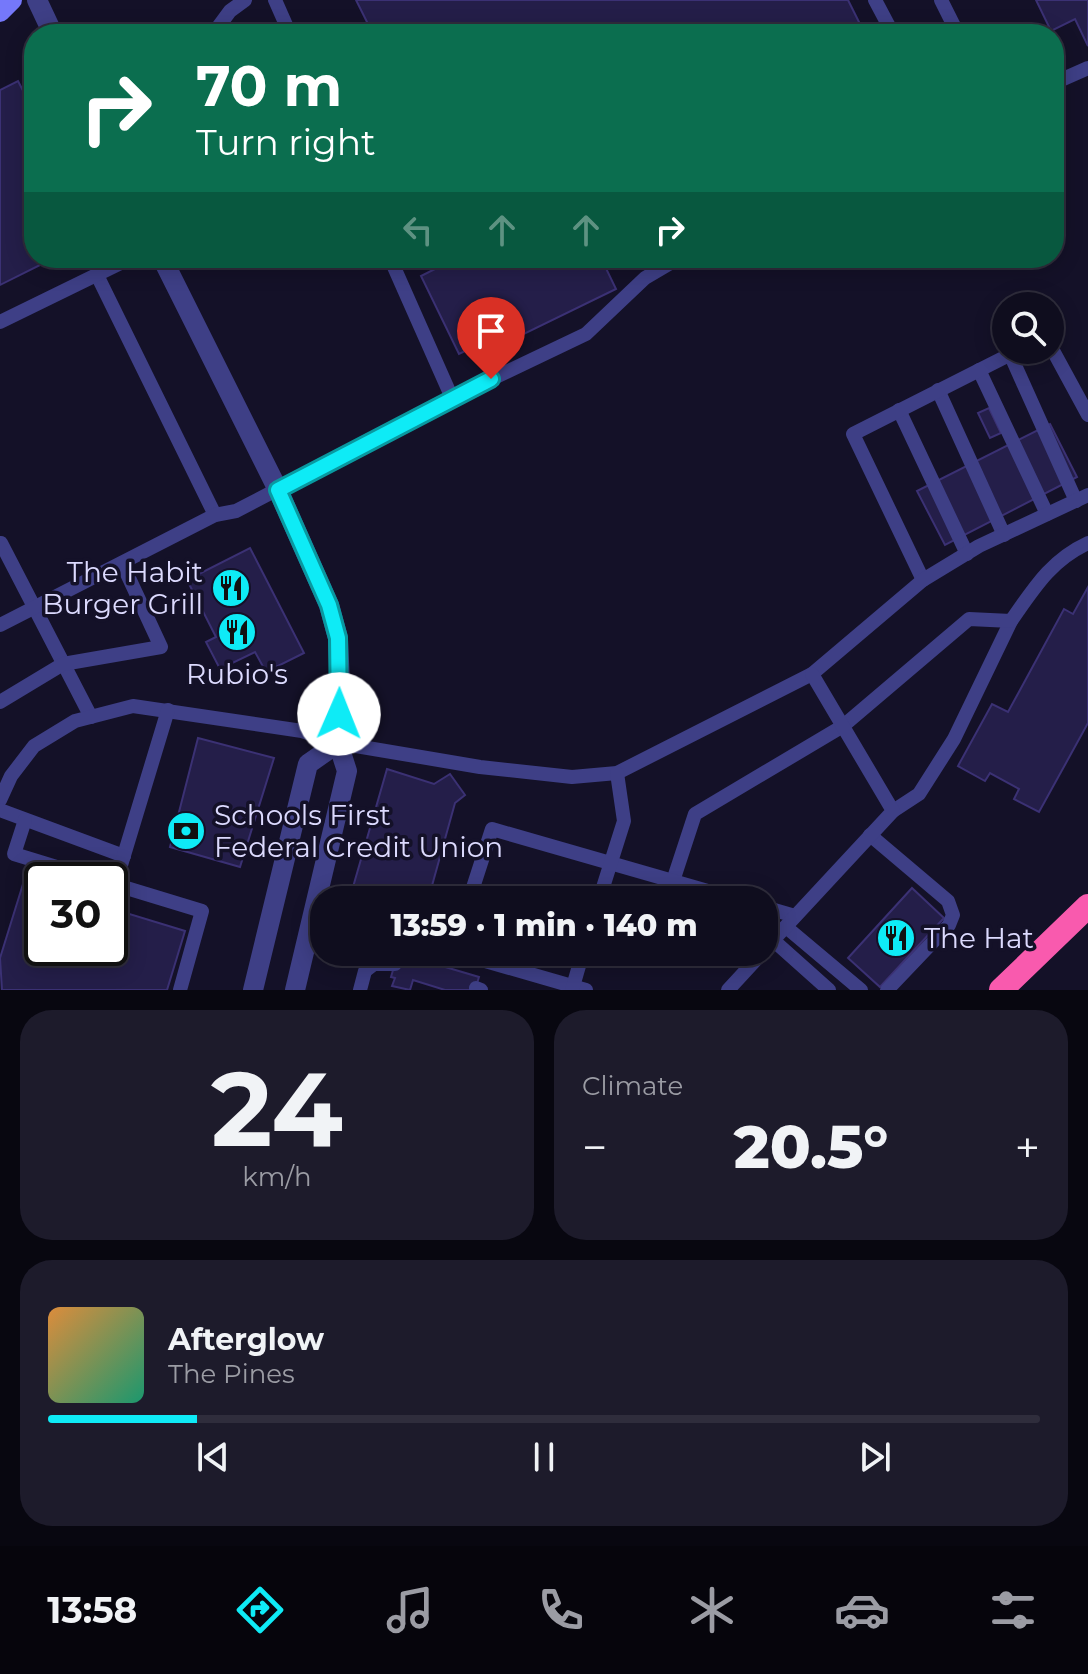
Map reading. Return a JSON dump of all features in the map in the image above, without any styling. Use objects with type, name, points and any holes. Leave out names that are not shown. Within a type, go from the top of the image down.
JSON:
[{"type":"highway","points":[[1001,990],[1088,906]]},
{"type":"main road","points":[[0,12],[12,0]]},
{"type":"street","points":[[37,0],[48,24]]},
{"type":"street","points":[[167,268],[278,490],[329,605],[338,638],[338,743],[347,771],[324,886]]},
{"type":"street","points":[[253,990],[308,764],[338,743]]},
{"type":"street","points":[[295,990],[310,942]]},
{"type":"lane","points":[[220,24],[230,11],[245,0]]},
{"type":"lane","points":[[275,0],[286,24]]},
{"type":"lane","points":[[875,0],[888,24]]},
{"type":"lane","points":[[941,0],[953,24]]},
{"type":"lane","points":[[1064,79],[1088,68]]},
{"type":"lane","points":[[0,322],[111,268]]},
{"type":"lane","points":[[394,268],[452,398]]},
{"type":"lane","points":[[0,625],[215,515],[236,511],[452,398],[586,334],[645,278],[662,268]]},
{"type":"lane","points":[[97,275],[215,515]]},
{"type":"lane","points":[[923,580],[853,434],[992,363]]},
{"type":"lane","points":[[0,800],[11,776],[34,746],[75,721],[133,706],[302,731],[338,743],[480,767],[572,777],[617,773],[812,674],[923,580],[967,554],[1082,498],[1020,364]]},
{"type":"lane","points":[[1060,364],[1088,415]]},
{"type":"lane","points":[[979,370],[1047,514]]},
{"type":"lane","points":[[938,390],[1004,535]]},
{"type":"lane","points":[[899,410],[967,554]]},
{"type":"lane","points":[[1,543],[91,717]]},
{"type":"lane","points":[[778,936],[893,811],[919,794],[954,739],[1011,621],[1044,574],[1066,554],[1088,543]]},
{"type":"lane","points":[[0,702],[63,664],[161,647],[122,563]]},
{"type":"lane","points":[[673,881],[695,814],[843,726],[969,619],[1011,621]]},
{"type":"lane","points":[[812,674],[893,811]]},
{"type":"lane","points":[[122,862],[168,710]]},
{"type":"lane","points":[[604,886],[624,821],[617,773]]},
{"type":"lane","points":[[0,810],[124,856]]},
{"type":"lane","points":[[25,820],[14,854],[40,862]]},
{"type":"lane","points":[[474,886],[492,829],[690,886]]},
{"type":"lane","points":[[870,835],[948,901],[953,915],[949,925],[887,990]]},
{"type":"lane","points":[[128,889],[202,911],[180,990]]},
{"type":"lane","points":[[778,914],[791,921],[861,990]]},
{"type":"lane","points":[[778,955],[829,990]]},
{"type":"lane","points":[[360,990],[365,971],[371,966]]},
{"type":"lane","points":[[501,966],[577,989],[581,966]]},
{"type":"lane","points":[[728,990],[750,966]]},
{"type":"building","points":[[356,0],[848,0],[860,24],[368,24]]},
{"type":"building","points":[[1036,0],[1088,0],[1088,46],[1075,19],[1064,24],[1048,24]]},
{"type":"building","points":[[18,81],[24,93],[24,268],[34,268],[0,285],[0,90]]},
{"type":"building","points":[[437,268],[606,268],[616,289],[501,345],[497,336],[459,354],[421,276]]},
{"type":"building","points":[[989,408],[1001,433],[990,438],[978,413]]},
{"type":"building","points":[[1050,424],[1077,477],[945,545],[917,491]]},
{"type":"building","points":[[250,548],[304,653],[266,672],[255,652],[220,669],[206,642],[216,637],[187,580]]},
{"type":"building","points":[[1088,587],[1088,723],[1039,812],[1014,799],[1019,789],[990,773],[985,781],[958,766],[992,704],[1008,712],[1064,609],[1073,614]]},
{"type":"building","points":[[198,738],[274,758],[240,867],[170,847]]},
{"type":"building","points":[[387,769],[434,784],[450,774],[465,795],[455,803],[432,886],[353,886]]},
{"type":"building","points":[[23,884],[24,966],[128,966],[128,914],[185,931],[167,990],[2,990],[0,958]]},
{"type":"building","name":"The Hat","points":[[912,888],[944,918],[880,987],[848,958]]},
{"type":"building","points":[[394,966],[442,966],[479,977],[475,990],[445,990],[413,980],[410,990],[392,986],[395,978],[391,977]]},
{"type":"place","name":"The Habit Burger Grill","points":[[231,588]]},
{"type":"place","name":"Rubio's","points":[[237,632]]},
{"type":"place","name":"Schools First Federal Credit Union","points":[[186,831]]},
{"type":"place","name":"The Hat","points":[[896,938]]},
{"type":"route","points":[[339,714],[338,638],[329,605],[278,490],[491,379]]}]
